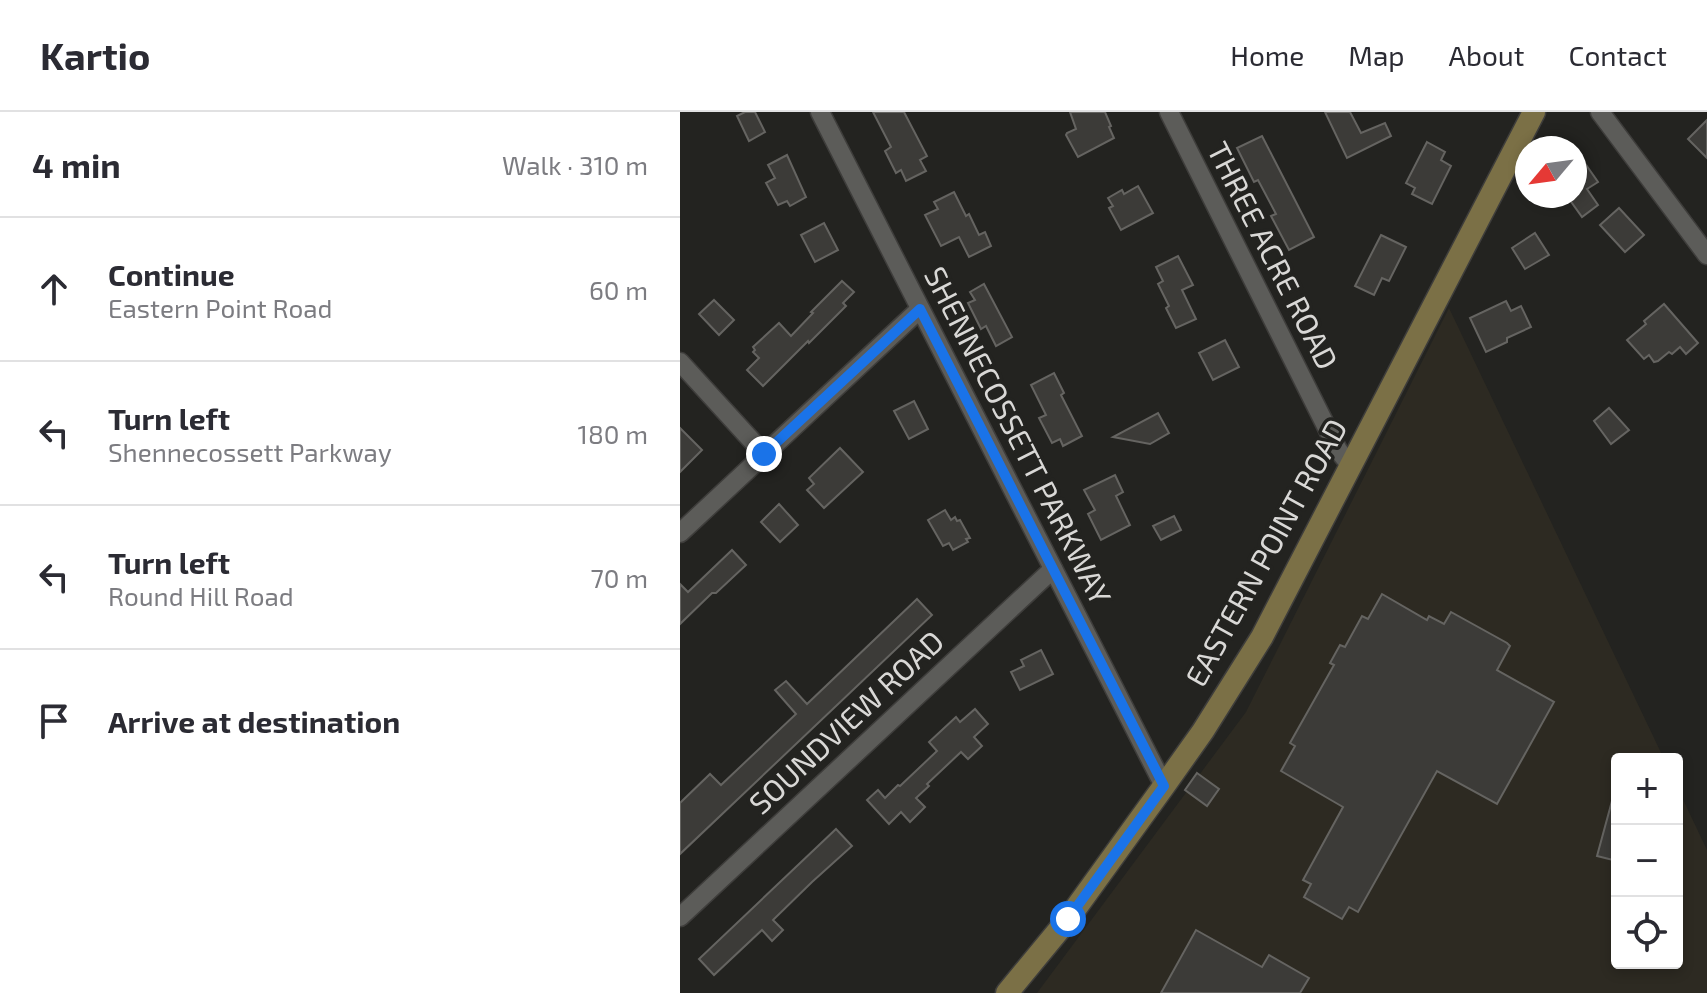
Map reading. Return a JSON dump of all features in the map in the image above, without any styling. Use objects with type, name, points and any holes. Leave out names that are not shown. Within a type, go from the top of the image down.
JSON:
[{"type":"main road","name":"EASTERN POINT ROAD","points":[[1007,993],[1068,919],[1164,786],[1262,637],[1534,112]]},
{"type":"street","name":"SHENNECOSSETT PARKWAY","points":[[820,112],[1164,786]]},
{"type":"street","name":"THREE ACRE ROAD","points":[[1169,112],[1338,450],[1350,465]]},
{"type":"street","points":[[1600,112],[1707,255]]},
{"type":"street","points":[[680,533],[920,309]]},
{"type":"street","points":[[680,362],[764,454]]},
{"type":"street","name":"SOUNDVIEW ROAD","points":[[680,917],[1053,569]]},
{"type":"shaded area","points":[[1449,308],[1661,753],[1611,753],[1611,969],[1683,969],[1683,800],[1707,850],[1707,993],[1037,993],[1246,712]]},
{"type":"building","points":[[755,112],[765,132],[749,141],[737,116]]},
{"type":"building","points":[[873,112],[904,112],[927,156],[920,160],[926,171],[906,181],[901,170],[896,173],[885,151],[891,147]]},
{"type":"building","points":[[1070,112],[1105,112],[1114,138],[1078,157],[1066,135],[1076,129]]},
{"type":"building","points":[[1325,112],[1350,112],[1361,133],[1385,123],[1391,136],[1347,158]]},
{"type":"building","points":[[1707,120],[1707,158],[1688,139]]},
{"type":"building","points":[[1262,136],[1314,237],[1289,250],[1271,216],[1276,214],[1258,180],[1254,182],[1237,148]]},
{"type":"building","points":[[1427,142],[1445,152],[1441,160],[1451,166],[1432,204],[1412,194],[1415,188],[1406,183]]},
{"type":"building","points":[[787,155],[806,197],[790,206],[787,201],[778,205],[766,183],[775,178],[768,165]]},
{"type":"building","points":[[1587,166],[1598,182],[1587,189]]},
{"type":"building","points":[[1138,186],[1153,213],[1121,230],[1109,208],[1113,206],[1108,198]]},
{"type":"building","points":[[1587,189],[1598,205],[1582,217],[1576,208],[1587,208]]},
{"type":"building","points":[[954,192],[979,235],[985,232],[991,246],[969,257],[959,237],[941,246],[925,215],[938,209],[934,202]]},
{"type":"building","points":[[1619,208],[1644,235],[1625,252],[1600,225]]},
{"type":"building","points":[[824,223],[838,250],[815,262],[801,235]]},
{"type":"building","points":[[1535,233],[1549,255],[1525,269],[1512,248]]},
{"type":"building","points":[[1381,235],[1406,247],[1389,281],[1382,278],[1374,295],[1355,286]]},
{"type":"building","points":[[1178,256],[1193,285],[1182,290],[1196,319],[1176,328],[1158,284],[1163,281],[1156,267]]},
{"type":"building","points":[[842,281],[854,292],[843,303],[846,306],[763,386],[747,370],[759,358],[753,347],[779,323],[791,336]]},
{"type":"building","points":[[984,284],[1012,337],[996,346],[986,326],[981,329],[968,303],[975,300],[970,292]]},
{"type":"building","points":[[714,300],[734,320],[719,335],[699,314]]},
{"type":"building","points":[[1506,301],[1511,311],[1521,306],[1531,327],[1486,352],[1470,318]]},
{"type":"building","points":[[1664,304],[1698,343],[1686,354],[1680,347],[1654,362],[1649,355],[1644,359],[1627,340]]},
{"type":"building","points":[[1225,340],[1239,367],[1213,380],[1199,353]]},
{"type":"building","points":[[1054,373],[1064,393],[1061,395],[1082,436],[1063,446],[1060,439],[1052,443],[1039,418],[1046,415],[1031,385]]},
{"type":"building","points":[[914,401],[928,429],[909,439],[894,411]]},
{"type":"building","points":[[1609,408],[1629,430],[1611,444],[1594,421]]},
{"type":"building","points":[[1158,413],[1169,433],[1150,444],[1113,437]]},
{"type":"building","points":[[680,428],[702,450],[680,472]]},
{"type":"building","points":[[840,448],[863,472],[824,508],[807,490],[814,484],[809,478]]},
{"type":"building","points":[[1115,475],[1123,492],[1116,496],[1130,525],[1101,540],[1088,514],[1095,510],[1084,490]]},
{"type":"building","points":[[779,504],[798,525],[780,542],[761,522]]},
{"type":"building","points":[[945,510],[951,520],[955,517],[957,521],[960,520],[970,538],[953,550],[949,543],[943,546],[928,520]]},
{"type":"building","points":[[1174,516],[1181,530],[1161,540],[1153,526]]},
{"type":"building","points":[[732,550],[746,565],[680,624],[680,584],[688,592]]},
{"type":"building","points":[[1382,594],[1427,620],[1429,616],[1444,624],[1451,612],[1507,643],[1510,646],[1497,670],[1554,702],[1497,804],[1437,771],[1358,912],[1349,907],[1342,919],[1304,897],[1311,884],[1303,880],[1343,807],[1281,771],[1295,746],[1290,743],[1334,665],[1330,663],[1340,645],[1345,647],[1362,616],[1368,619]]},
{"type":"building","points":[[917,599],[932,615],[680,854],[680,803],[710,774],[721,785],[796,714],[775,690],[786,681],[807,704]]},
{"type":"building","points":[[1041,650],[1053,674],[1020,690],[1011,672],[1024,666],[1021,660]]},
{"type":"building","points":[[975,709],[988,724],[974,737],[982,746],[968,759],[961,752],[927,784],[929,786],[916,798],[925,807],[910,822],[901,812],[889,824],[867,800],[878,790],[885,798],[900,786],[937,751],[929,742],[956,717],[960,722]]},
{"type":"building","points":[[1197,773],[1219,789],[1207,806],[1185,790]]},
{"type":"building","points":[[1611,805],[1611,860],[1597,856]]},
{"type":"building","points":[[836,829],[852,846],[773,920],[783,930],[772,941],[762,930],[714,975],[699,959]]},
{"type":"building","points":[[1196,930],[1262,967],[1269,955],[1309,978],[1300,993],[1161,993]]},
{"type":"route","points":[[764,454],[920,309],[1164,786],[1068,919]]}]
